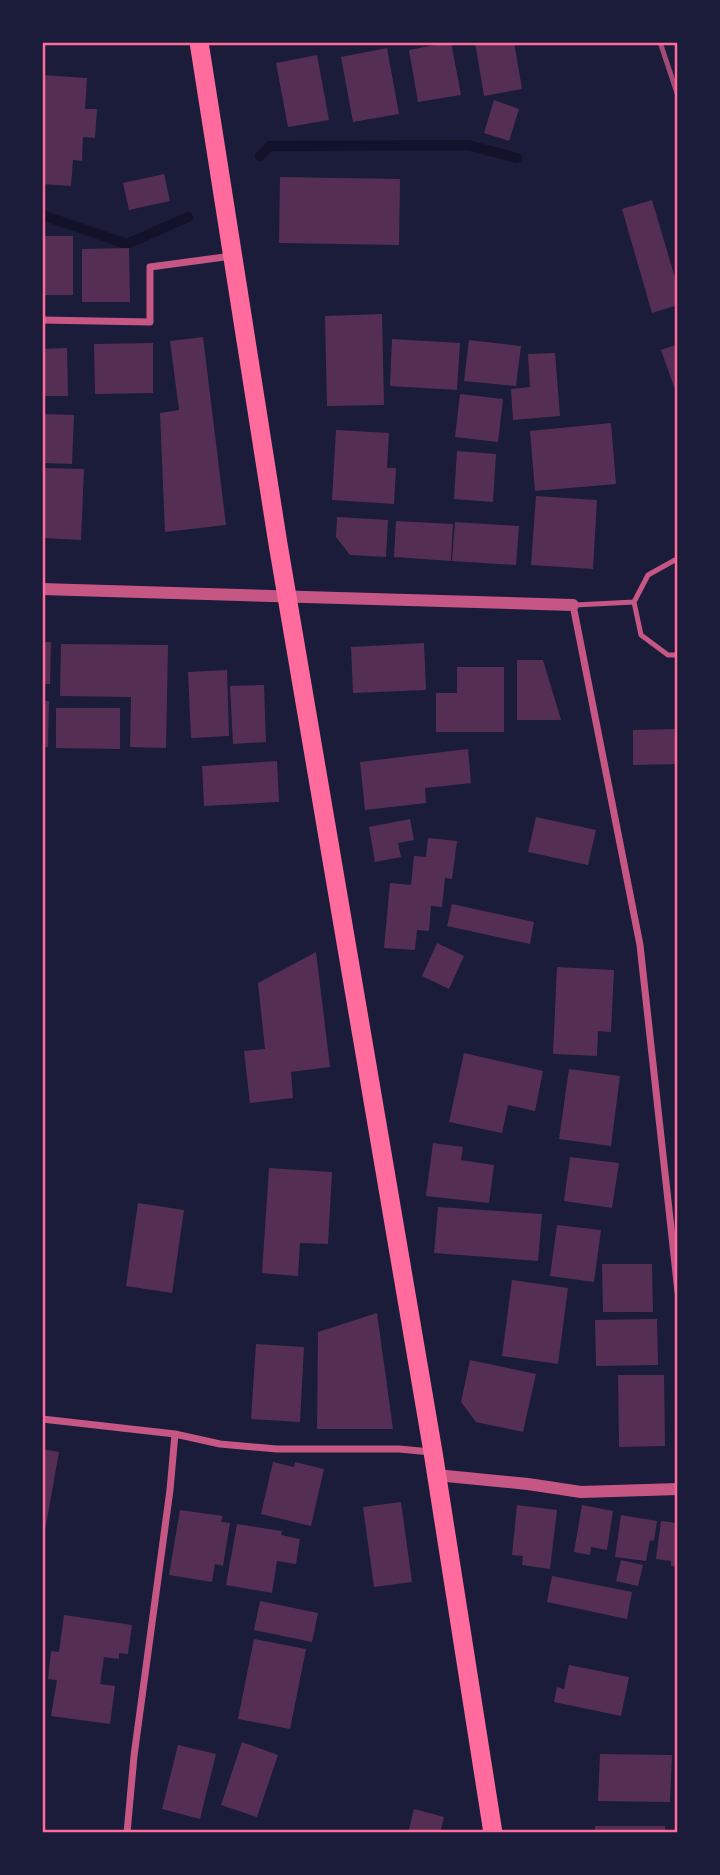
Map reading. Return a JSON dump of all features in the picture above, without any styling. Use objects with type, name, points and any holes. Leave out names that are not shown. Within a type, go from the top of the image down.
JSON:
[{"type":"highway","points":[[199,42],[287,596],[433,1452],[493,1833]]},
{"type":"street","points":[[42,320],[150,322],[150,267],[233,256]]},
{"type":"street","points":[[42,589],[573,606],[640,944],[678,1292]]},
{"type":"street","points":[[42,1419],[175,1434],[220,1444],[277,1449],[433,1452]]},
{"type":"street","points":[[127,1833],[134,1756],[170,1490],[175,1434]]},
{"type":"street","points":[[436,1475],[581,1492],[678,1489]]},
{"type":"lane","points":[[678,561],[675,560],[648,575],[634,602],[642,635],[668,655],[678,655]]},
{"type":"lane","points":[[573,606],[634,602]]},
{"type":"building","points":[[451,42],[461,95],[418,102],[409,50]]},
{"type":"building","points":[[475,42],[514,42],[522,89],[484,96]]},
{"type":"building","points":[[387,48],[399,114],[353,122],[341,57]]},
{"type":"building","points":[[317,55],[329,120],[288,127],[276,63]]},
{"type":"building","points":[[42,75],[87,78],[85,109],[97,109],[95,138],[83,137],[82,161],[73,160],[71,186],[42,184]]},
{"type":"building","points":[[494,100],[519,109],[509,141],[484,133]]},
{"type":"building","points":[[164,174],[170,201],[129,210],[123,183]]},
{"type":"building","points":[[280,177],[400,179],[399,245],[279,243]]},
{"type":"building","points":[[652,200],[678,288],[678,305],[652,313],[622,209]]},
{"type":"building","points":[[42,236],[73,236],[73,295],[42,295]]},
{"type":"building","points":[[129,248],[130,302],[82,302],[82,249]]},
{"type":"building","points":[[382,314],[384,405],[327,406],[325,316]]},
{"type":"building","points":[[203,337],[226,525],[165,532],[160,413],[179,410],[170,341]]},
{"type":"building","points":[[392,339],[460,343],[457,390],[390,386]]},
{"type":"building","points":[[469,340],[521,346],[516,386],[464,381]]},
{"type":"building","points":[[153,343],[153,393],[95,394],[94,344]]},
{"type":"building","points":[[678,344],[678,398],[661,350]]},
{"type":"building","points":[[67,348],[68,396],[42,396],[42,349]]},
{"type":"building","points":[[555,353],[560,416],[513,420],[511,389],[530,387],[528,354]]},
{"type":"building","points":[[460,394],[503,399],[498,442],[455,437]]},
{"type":"building","points":[[42,414],[74,415],[72,464],[42,463]]},
{"type":"building","points":[[611,423],[616,484],[535,491],[530,431]]},
{"type":"building","points":[[336,430],[389,433],[387,468],[396,468],[394,504],[332,500]]},
{"type":"building","points":[[457,451],[496,454],[493,502],[454,499]]},
{"type":"building","points":[[42,468],[84,469],[81,540],[42,538]]},
{"type":"building","points":[[536,496],[597,500],[593,569],[531,565]]},
{"type":"building","points":[[337,517],[388,520],[386,557],[350,555],[336,537]]},
{"type":"building","points":[[396,521],[453,524],[451,561],[394,557]]},
{"type":"building","points":[[455,522],[519,526],[516,565],[452,561]]},
{"type":"building","points":[[42,642],[51,642],[50,684],[42,684]]},
{"type":"building","points":[[424,643],[426,690],[353,693],[351,647]]},
{"type":"building","points":[[61,644],[168,645],[166,748],[130,747],[131,697],[60,696]]},
{"type":"building","points":[[517,660],[543,660],[561,720],[517,720]]},
{"type":"building","points":[[457,667],[504,667],[504,732],[436,732],[436,693],[457,693]]},
{"type":"building","points":[[227,670],[229,736],[191,738],[188,672]]},
{"type":"building","points":[[264,685],[266,742],[233,744],[230,686]]},
{"type":"building","points":[[42,701],[49,701],[48,747],[42,747]]},
{"type":"building","points":[[56,708],[120,708],[120,749],[56,748]]},
{"type":"building","points":[[678,729],[678,764],[633,765],[633,730]]},
{"type":"building","points":[[468,749],[471,783],[425,788],[426,803],[365,810],[360,762]]},
{"type":"building","points":[[277,761],[279,802],[204,806],[202,766]]},
{"type":"building","points":[[536,817],[596,830],[588,865],[528,852]]},
{"type":"building","points":[[410,819],[414,840],[398,843],[401,857],[375,862],[369,827]]},
{"type":"building","points":[[428,838],[457,841],[452,879],[445,878],[442,907],[431,906],[429,931],[417,930],[415,950],[384,948],[390,883],[411,885],[414,856],[426,857]]},
{"type":"building","points":[[452,904],[534,922],[530,944],[447,926]]},
{"type":"building","points":[[437,943],[464,956],[449,989],[422,976]]},
{"type":"building","points":[[316,952],[330,1067],[291,1072],[293,1098],[250,1103],[244,1051],[265,1049],[258,983]]},
{"type":"building","points":[[557,967],[614,970],[611,1032],[598,1031],[597,1056],[553,1054]]},
{"type":"building","points":[[464,1053],[543,1071],[535,1111],[508,1105],[502,1133],[449,1122]]},
{"type":"building","points":[[569,1069],[620,1076],[611,1146],[559,1139]]},
{"type":"building","points":[[433,1143],[463,1147],[461,1160],[494,1165],[489,1203],[426,1196]]},
{"type":"building","points":[[570,1157],[619,1163],[612,1208],[564,1201]]},
{"type":"building","points":[[269,1168],[332,1172],[328,1244],[300,1243],[298,1276],[262,1273]]},
{"type":"building","points":[[138,1203],[184,1210],[172,1293],[126,1286]]},
{"type":"building","points":[[438,1207],[542,1214],[538,1261],[434,1253]]},
{"type":"building","points":[[557,1225],[601,1230],[594,1282],[550,1276]]},
{"type":"building","points":[[602,1264],[652,1264],[653,1312],[603,1312]]},
{"type":"building","points":[[512,1280],[568,1288],[558,1364],[502,1356]]},
{"type":"building","points":[[377,1313],[393,1429],[317,1429],[318,1332]]},
{"type":"building","points":[[657,1319],[658,1365],[596,1366],[595,1320]]},
{"type":"building","points":[[256,1344],[304,1347],[300,1422],[251,1419]]},
{"type":"building","points":[[470,1360],[536,1374],[523,1432],[476,1422],[461,1402]]},
{"type":"building","points":[[618,1375],[664,1375],[665,1446],[619,1447]]},
{"type":"building","points":[[42,1449],[59,1452],[43,1542],[42,1542]]},
{"type":"building","points":[[273,1462],[294,1467],[295,1462],[324,1469],[311,1526],[261,1514]]},
{"type":"building","points":[[401,1502],[412,1582],[374,1587],[363,1507]]},
{"type":"building","points":[[517,1505],[557,1510],[550,1569],[522,1565],[523,1556],[512,1555]]},
{"type":"building","points":[[582,1505],[613,1511],[607,1550],[591,1547],[590,1555],[574,1552]]},
{"type":"building","points":[[180,1510],[223,1516],[221,1522],[230,1523],[223,1566],[215,1564],[212,1582],[169,1575]]},
{"type":"building","points":[[621,1515],[657,1521],[654,1541],[650,1540],[646,1561],[615,1557]]},
{"type":"building","points":[[661,1521],[678,1523],[678,1567],[671,1566],[671,1561],[656,1559]]},
{"type":"building","points":[[237,1524],[282,1531],[281,1535],[300,1539],[296,1564],[277,1561],[272,1593],[226,1585]]},
{"type":"building","points":[[621,1560],[643,1565],[638,1586],[616,1581]]},
{"type":"building","points":[[552,1576],[632,1592],[627,1619],[547,1602]]},
{"type":"building","points":[[260,1601],[318,1613],[312,1642],[254,1630]]},
{"type":"building","points":[[64,1615],[132,1625],[128,1654],[119,1653],[119,1659],[104,1657],[100,1684],[115,1686],[110,1724],[51,1716],[57,1680],[48,1679],[51,1651],[59,1652]]},
{"type":"building","points":[[254,1639],[306,1649],[290,1729],[238,1719]]},
{"type":"building","points":[[569,1665],[629,1677],[621,1716],[554,1702],[557,1687],[564,1689]]},
{"type":"building","points":[[242,1742],[278,1755],[257,1817],[221,1805]]},
{"type":"building","points":[[178,1745],[216,1754],[200,1819],[162,1809]]},
{"type":"building","points":[[600,1754],[672,1755],[670,1802],[598,1801]]},
{"type":"building","points":[[414,1809],[444,1817],[440,1833],[408,1833]]},
{"type":"building","points":[[595,1826],[665,1826],[665,1833],[595,1833]]},
{"type":"waterway","points":[[260,156],[270,146],[468,145],[517,158]]},
{"type":"waterway","points":[[42,215],[127,244],[188,217]]},
{"type":"railway","points":[[660,42],[678,96]]}]
